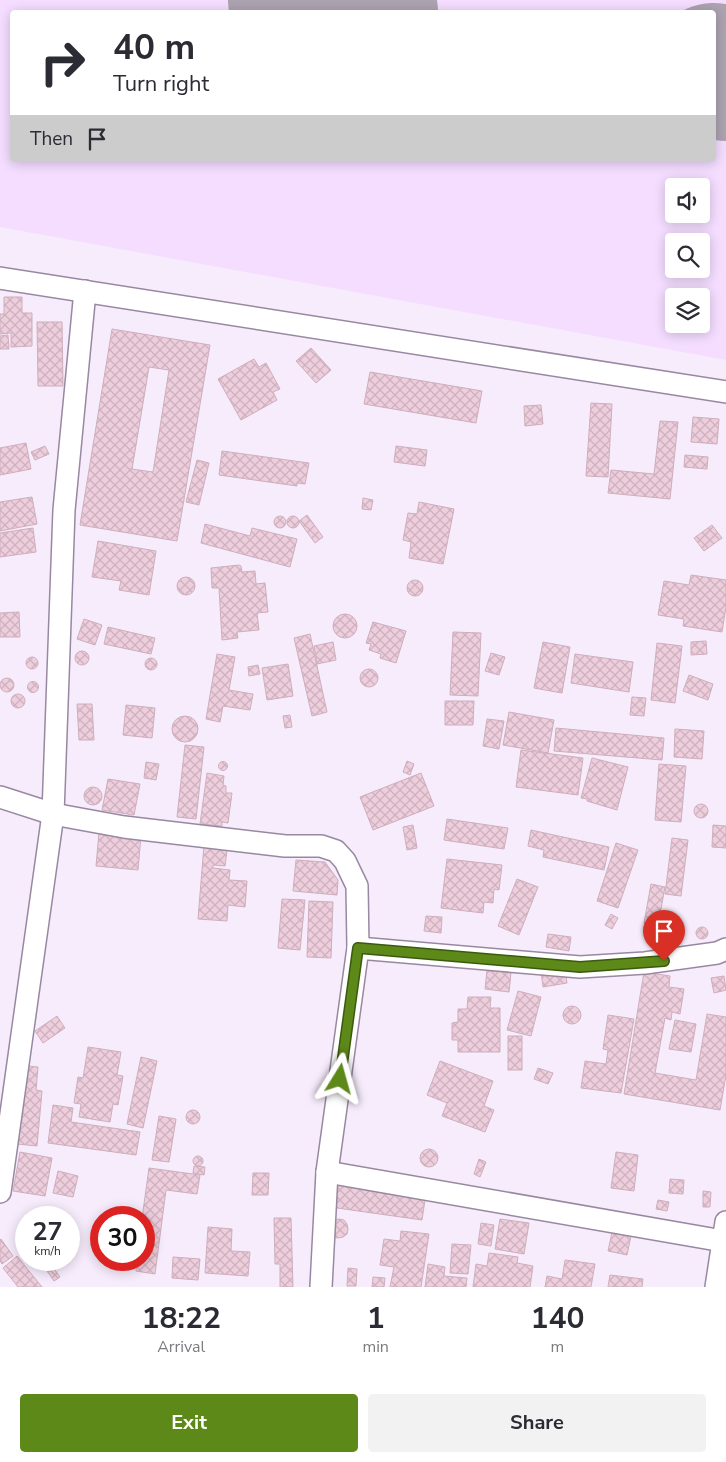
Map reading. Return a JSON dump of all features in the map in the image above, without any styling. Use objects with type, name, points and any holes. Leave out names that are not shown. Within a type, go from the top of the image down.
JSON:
[{"type":"street","points":[[0,278],[726,392]]},
{"type":"street","points":[[0,1192],[53,814],[64,510],[85,292]]},
{"type":"street","points":[[0,797],[53,814],[185,835],[285,846],[321,846],[336,850],[345,861],[358,886],[358,948],[326,1172],[322,1287]]},
{"type":"street","points":[[358,948],[580,967],[673,960],[726,950]]},
{"type":"street","points":[[326,1172],[724,1231],[716,1287]]},
{"type":"shaded area","points":[[0,0],[726,0],[726,360],[0,227]]},
{"type":"building","points":[[4,297],[22,297],[22,313],[32,313],[32,346],[11,347],[11,333],[0,334],[0,314],[4,314]]},
{"type":"building","points":[[37,322],[62,322],[63,386],[38,386]]},
{"type":"building","points":[[112,329],[210,345],[177,541],[80,525]],"holes":[[[149,367],[169,370],[153,472],[132,469]]]},
{"type":"building","points":[[8,335],[9,349],[0,349],[0,336]]},
{"type":"building","points":[[311,348],[331,370],[316,383],[296,361]]},
{"type":"building","points":[[254,359],[259,367],[266,363],[280,389],[273,392],[277,400],[241,420],[218,379]]},
{"type":"building","points":[[370,372],[482,391],[476,423],[364,404]]},
{"type":"building","points":[[591,403],[612,404],[608,477],[586,476]]},
{"type":"building","points":[[541,405],[543,424],[525,426],[524,406]]},
{"type":"building","points":[[693,417],[719,419],[717,444],[691,442]]},
{"type":"building","points":[[660,421],[678,422],[670,499],[608,493],[611,470],[654,474]]},
{"type":"building","points":[[26,443],[31,469],[0,475],[0,448]]},
{"type":"building","points":[[45,446],[49,454],[35,460],[31,452]]},
{"type":"building","points":[[396,446],[427,450],[425,466],[394,462]]},
{"type":"building","points":[[222,451],[309,463],[305,484],[297,483],[297,486],[219,475]]},
{"type":"building","points":[[685,455],[708,457],[707,469],[684,467]]},
{"type":"building","points":[[197,460],[209,463],[199,505],[186,502]]},
{"type":"building","points":[[32,497],[37,524],[0,531],[0,502]]},
{"type":"building","points":[[363,498],[373,500],[371,510],[362,509]]},
{"type":"building","points":[[419,502],[454,509],[443,564],[409,558],[411,542],[403,540],[408,513],[417,514]]},
{"type":"building","points":[[307,515],[323,537],[315,543],[299,521]]},
{"type":"building","points":[[278,516],[282,516],[286,522],[282,528],[278,528],[274,524],[274,520]]},
{"type":"building","points":[[293,516],[299,522],[293,528],[287,522]]},
{"type":"building","points":[[205,524],[250,536],[252,528],[297,539],[290,567],[201,543]]},
{"type":"building","points":[[712,525],[722,538],[704,551],[694,538]]},
{"type":"building","points":[[33,528],[36,552],[0,557],[0,533]]},
{"type":"building","points":[[98,541],[156,551],[149,595],[119,590],[121,581],[92,577]]},
{"type":"building","points":[[239,565],[242,572],[255,571],[256,584],[265,583],[268,612],[257,613],[259,630],[237,632],[238,638],[222,640],[219,588],[212,588],[211,568]]},
{"type":"building","points":[[691,575],[726,580],[726,607],[722,632],[683,626],[684,619],[658,615],[664,581],[689,585]]},
{"type":"building","points":[[186,577],[192,580],[195,586],[192,592],[186,595],[180,592],[177,586],[180,580]]},
{"type":"building","points":[[412,580],[418,580],[423,585],[421,594],[412,596],[407,591],[407,585]]},
{"type":"building","points":[[19,612],[20,637],[0,637],[0,613]]},
{"type":"building","points":[[345,614],[353,618],[357,626],[353,634],[345,638],[337,634],[333,626],[337,618]]},
{"type":"building","points":[[84,619],[102,625],[95,645],[77,639]]},
{"type":"building","points":[[373,622],[406,631],[396,663],[380,658],[381,654],[369,650],[371,644],[366,643]]},
{"type":"building","points":[[108,627],[155,638],[151,654],[104,644]]},
{"type":"building","points":[[453,632],[481,633],[478,696],[450,695]]},
{"type":"building","points":[[310,634],[327,712],[312,716],[294,638]]},
{"type":"building","points":[[706,641],[707,654],[691,655],[691,642]]},
{"type":"building","points":[[333,642],[336,660],[317,664],[314,646]]},
{"type":"building","points":[[543,642],[570,647],[562,693],[534,688]]},
{"type":"building","points":[[657,643],[682,646],[675,703],[651,700]]},
{"type":"building","points":[[82,651],[87,653],[89,658],[87,663],[82,665],[77,663],[75,658],[77,653]]},
{"type":"building","points":[[491,653],[505,657],[499,675],[485,671]]},
{"type":"building","points":[[217,654],[235,657],[229,690],[253,694],[250,710],[223,706],[220,722],[206,719]]},
{"type":"building","points":[[575,654],[633,662],[629,692],[571,683]]},
{"type":"building","points":[[34,657],[37,658],[37,668],[30,669],[27,668],[26,661],[27,658]]},
{"type":"building","points":[[149,658],[153,658],[157,664],[153,670],[149,670],[145,666],[145,662]]},
{"type":"building","points":[[288,664],[293,696],[267,700],[262,668]]},
{"type":"building","points":[[258,665],[260,674],[249,676],[248,667]]},
{"type":"building","points":[[369,669],[375,672],[378,678],[375,684],[369,687],[363,684],[360,678],[363,672]]},
{"type":"building","points":[[689,675],[713,684],[708,700],[683,691]]},
{"type":"building","points":[[4,678],[10,678],[14,685],[10,692],[4,692],[0,688],[0,682]]},
{"type":"building","points":[[33,681],[39,687],[33,693],[27,687]]},
{"type":"building","points":[[18,694],[23,696],[25,701],[23,706],[18,708],[13,706],[11,701],[13,696]]},
{"type":"building","points":[[632,697],[646,698],[644,716],[630,715]]},
{"type":"building","points":[[445,701],[474,701],[473,725],[445,725]]},
{"type":"building","points":[[77,704],[92,704],[94,740],[79,740]]},
{"type":"building","points":[[126,705],[155,708],[152,738],[123,735]]},
{"type":"building","points":[[509,712],[554,720],[548,753],[503,745]]},
{"type":"building","points":[[290,715],[292,727],[285,728],[283,716]]},
{"type":"building","points":[[185,716],[194,720],[198,729],[194,738],[185,742],[176,738],[172,729],[176,720]]},
{"type":"building","points":[[487,719],[504,721],[499,749],[483,746]]},
{"type":"building","points":[[556,728],[664,738],[662,760],[554,751]]},
{"type":"building","points":[[675,729],[704,731],[702,759],[674,757]]},
{"type":"building","points":[[185,745],[204,747],[196,819],[177,817]]},
{"type":"building","points":[[521,750],[583,758],[578,795],[516,787]]},
{"type":"building","points":[[592,758],[628,767],[617,810],[581,798]]},
{"type":"building","points":[[223,761],[228,766],[223,771],[218,766]]},
{"type":"building","points":[[407,761],[414,764],[410,775],[403,772]]},
{"type":"building","points":[[146,762],[159,764],[156,780],[144,778]]},
{"type":"building","points":[[659,764],[686,766],[681,822],[655,820]]},
{"type":"building","points":[[207,773],[224,776],[223,785],[226,786],[226,793],[232,793],[228,823],[222,822],[222,826],[200,824]]},
{"type":"building","points":[[421,773],[434,806],[373,830],[360,797]]},
{"type":"building","points":[[108,779],[140,784],[134,815],[102,810]]},
{"type":"building","points":[[89,787],[97,787],[102,792],[100,803],[89,805],[84,800],[84,792]]},
{"type":"building","points":[[698,804],[704,804],[708,811],[704,818],[698,818],[694,814],[694,808]]},
{"type":"building","points":[[447,819],[508,828],[504,849],[444,840]]},
{"type":"building","points":[[413,825],[417,848],[407,850],[403,827]]},
{"type":"building","points":[[713,825],[726,826],[726,848],[712,847]]},
{"type":"building","points":[[531,830],[609,847],[604,870],[543,857],[544,850],[528,846]]},
{"type":"building","points":[[99,832],[141,836],[138,870],[96,866]]},
{"type":"building","points":[[672,838],[688,840],[681,896],[665,894]]},
{"type":"building","points":[[616,843],[638,850],[618,908],[597,901]]},
{"type":"building","points":[[204,845],[215,846],[215,849],[227,850],[225,866],[213,865],[213,868],[230,870],[229,880],[247,881],[245,907],[228,905],[227,921],[198,919]]},
{"type":"building","points":[[447,859],[502,865],[499,890],[494,889],[493,903],[484,902],[483,913],[441,908]]},
{"type":"building","points":[[296,860],[325,862],[338,880],[337,895],[293,891]]},
{"type":"building","points":[[517,879],[538,887],[519,935],[498,926]]},
{"type":"building","points":[[651,884],[665,887],[658,925],[644,923]]},
{"type":"building","points":[[282,899],[305,900],[300,950],[278,948]]},
{"type":"building","points":[[309,901],[333,902],[331,958],[307,957]]},
{"type":"building","points":[[611,914],[618,918],[612,929],[605,925]]},
{"type":"building","points":[[426,916],[442,917],[441,933],[424,931]]},
{"type":"building","points":[[700,927],[704,927],[708,933],[704,939],[700,939],[696,935],[696,931]]},
{"type":"building","points":[[548,934],[571,937],[569,951],[546,947]]},
{"type":"building","points":[[565,969],[567,983],[543,987],[541,972]]},
{"type":"building","points":[[487,970],[511,973],[509,992],[485,989]]},
{"type":"building","points":[[644,972],[670,976],[669,987],[684,989],[680,1014],[672,1012],[671,1020],[665,1018],[655,1073],[696,1080],[707,1014],[726,1017],[726,1075],[720,1110],[624,1094]]},
{"type":"building","points":[[724,976],[726,990],[714,993],[711,978]]},
{"type":"building","points":[[518,991],[541,997],[531,1036],[507,1030]]},
{"type":"building","points":[[468,997],[491,997],[490,1008],[500,1008],[500,1052],[458,1052],[458,1040],[452,1040],[452,1023],[458,1022],[458,1009],[467,1009]]},
{"type":"building","points":[[572,1006],[578,1009],[581,1015],[578,1021],[572,1024],[566,1021],[563,1015],[566,1009]]},
{"type":"building","points":[[608,1015],[634,1019],[621,1093],[581,1088],[585,1061],[606,1064],[608,1050],[603,1049]]},
{"type":"building","points":[[57,1016],[65,1028],[43,1043],[35,1031]]},
{"type":"building","points":[[675,1020],[696,1024],[691,1052],[669,1049]]},
{"type":"building","points":[[508,1036],[522,1036],[522,1070],[508,1070]]},
{"type":"building","points":[[88,1047],[121,1052],[117,1075],[123,1076],[118,1105],[113,1104],[110,1122],[79,1117],[81,1104],[74,1103],[78,1077],[83,1078]]},
{"type":"building","points":[[141,1057],[157,1061],[143,1128],[127,1124]]},
{"type":"building","points":[[440,1061],[493,1081],[484,1106],[494,1110],[485,1132],[442,1116],[447,1103],[427,1095]]},
{"type":"building","points":[[28,1066],[38,1067],[36,1090],[42,1091],[37,1146],[17,1144],[22,1088],[25,1088]]},
{"type":"building","points":[[538,1068],[553,1073],[548,1084],[534,1079]]},
{"type":"building","points":[[53,1105],[73,1108],[71,1122],[140,1132],[136,1155],[48,1143]]},
{"type":"building","points":[[193,1110],[198,1112],[200,1117],[198,1122],[193,1124],[188,1122],[186,1117],[188,1112]]},
{"type":"building","points":[[159,1116],[176,1119],[169,1162],[152,1160]]},
{"type":"building","points":[[429,1149],[435,1152],[438,1158],[435,1164],[429,1167],[423,1164],[420,1158],[423,1152]]},
{"type":"building","points":[[20,1152],[52,1158],[45,1196],[13,1191]]},
{"type":"building","points":[[616,1152],[638,1155],[634,1191],[611,1188]]},
{"type":"building","points":[[196,1156],[200,1156],[203,1161],[202,1165],[196,1166],[193,1163],[193,1159]]},
{"type":"building","points":[[479,1159],[486,1162],[480,1177],[474,1174]]},
{"type":"building","points":[[194,1166],[205,1167],[204,1175],[193,1173]]},
{"type":"building","points":[[149,1168],[200,1175],[197,1194],[166,1190],[155,1274],[136,1271],[155,1271],[155,1206],[144,1206]]},
{"type":"building","points":[[58,1171],[78,1176],[73,1197],[53,1193]]},
{"type":"building","points":[[253,1173],[269,1173],[268,1195],[252,1195]]},
{"type":"building","points":[[670,1179],[684,1180],[683,1194],[669,1193]]},
{"type":"building","points":[[333,1181],[426,1193],[422,1220],[330,1207]]},
{"type":"building","points":[[703,1191],[711,1192],[710,1207],[703,1207]]},
{"type":"building","points":[[658,1200],[669,1202],[667,1211],[656,1209]]},
{"type":"building","points":[[274,1218],[291,1218],[293,1287],[280,1287],[280,1264],[275,1264]]},
{"type":"building","points":[[500,1219],[529,1223],[524,1254],[495,1249]]},
{"type":"building","points":[[334,1220],[344,1220],[348,1229],[347,1234],[338,1238],[333,1237]]},
{"type":"building","points":[[481,1223],[494,1225],[491,1246],[478,1244]]},
{"type":"building","points":[[208,1227],[232,1229],[231,1251],[250,1252],[248,1276],[205,1273]]},
{"type":"building","points":[[613,1228],[632,1231],[627,1255],[608,1251]]},
{"type":"building","points":[[401,1231],[429,1234],[421,1287],[390,1287],[394,1267],[380,1265],[384,1239],[400,1241]]},
{"type":"building","points":[[1,1239],[13,1256],[2,1264],[0,1261]]},
{"type":"building","points":[[452,1244],[471,1245],[468,1274],[450,1273]]},
{"type":"building","points":[[489,1253],[518,1257],[517,1263],[533,1266],[530,1287],[473,1287],[476,1264],[487,1266]]},
{"type":"building","points":[[173,1257],[200,1259],[198,1280],[172,1278]]},
{"type":"building","points":[[15,1258],[15,1271],[29,1271],[42,1287],[18,1287],[3,1268]]},
{"type":"building","points":[[565,1260],[595,1264],[591,1287],[545,1287],[547,1276],[562,1279]]},
{"type":"building","points":[[428,1264],[445,1267],[444,1276],[467,1278],[466,1287],[425,1287]]},
{"type":"building","points":[[348,1268],[357,1269],[356,1286],[347,1286]]},
{"type":"building","points":[[47,1271],[56,1271],[60,1277],[54,1281]]},
{"type":"building","points":[[610,1275],[643,1279],[642,1287],[608,1287]]},
{"type":"building","points":[[373,1277],[385,1278],[384,1287],[372,1287]]},
{"type":"runway","points":[[296,0],[358,10]]},
{"type":"runway","points":[[716,71],[726,73]]},
{"type":"route","points":[[340,1079],[358,948],[580,967],[664,961]]}]
